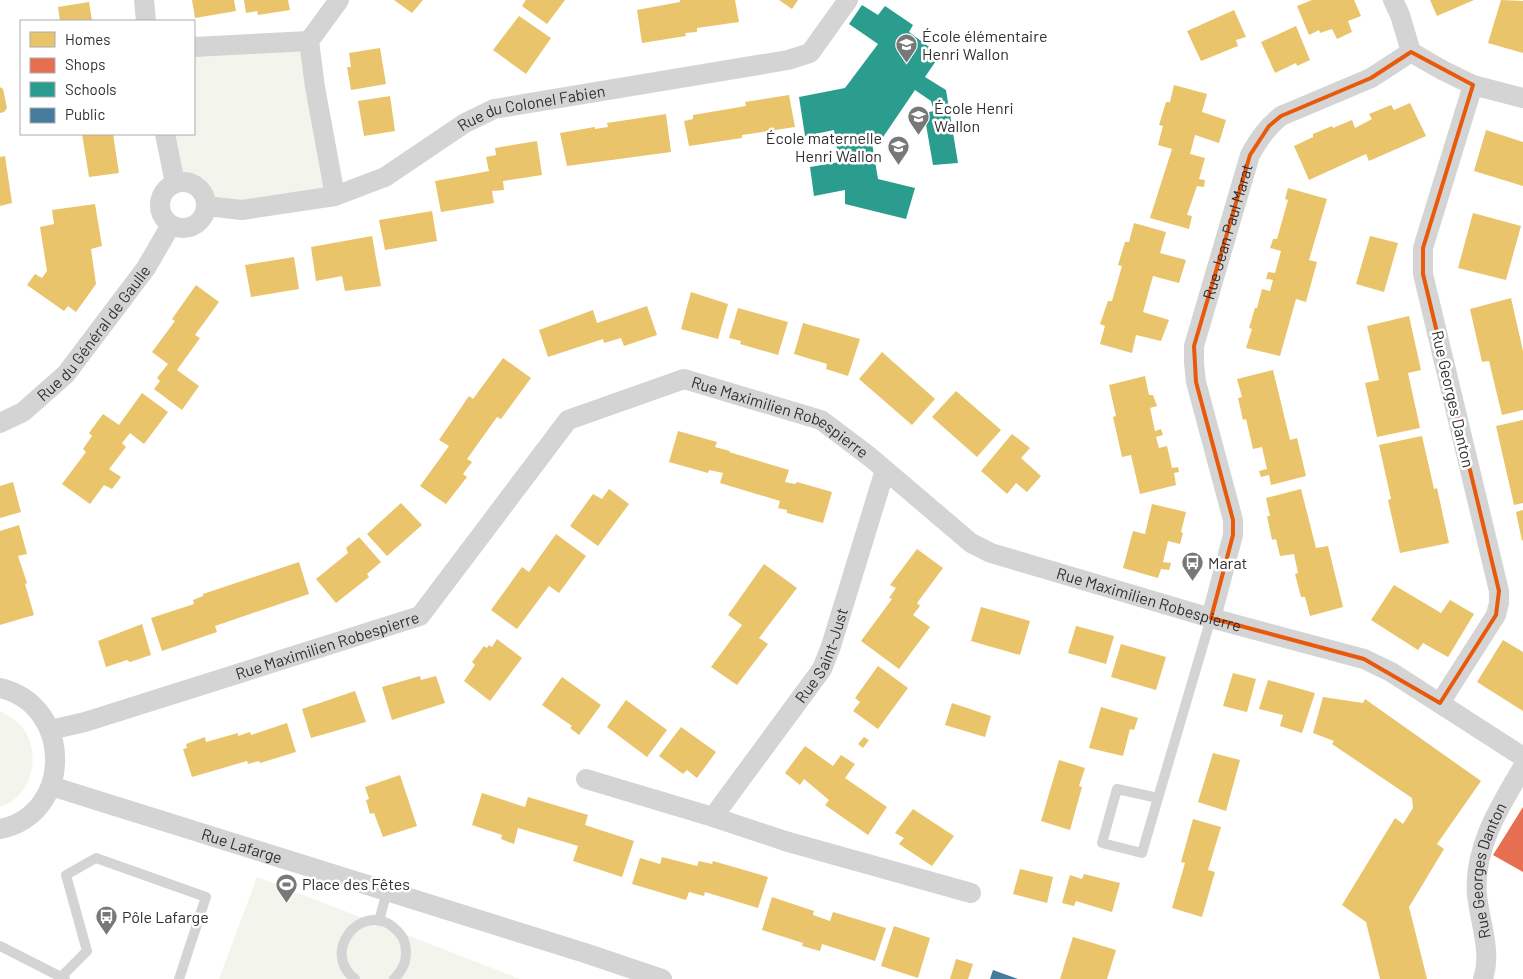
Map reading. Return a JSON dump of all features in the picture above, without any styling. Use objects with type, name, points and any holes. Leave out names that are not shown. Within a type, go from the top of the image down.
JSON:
[{"type":"street","points":[[144,0],[146,20]]},
{"type":"street","points":[[336,196],[315,87],[309,41],[338,0]]},
{"type":"street","name":"Rue du Colonel Fabien","points":[[206,206],[242,210],[336,196],[386,177],[465,123],[494,109],[788,60],[810,53],[848,0]]},
{"type":"street","points":[[1394,0],[1411,52],[1473,85],[1523,98]]},
{"type":"street","points":[[195,47],[309,41]]},
{"type":"street","name":"Rue Jean Paul Marat","points":[[1211,618],[1233,535],[1232,520],[1196,382],[1194,346],[1250,155],[1258,140],[1269,126],[1282,116],[1372,78],[1411,52]]},
{"type":"street","name":"Rue Georges Danton","points":[[1440,703],[1496,615],[1499,603],[1499,591],[1423,274],[1424,248],[1473,85]]},
{"type":"street","points":[[164,135],[175,183]]},
{"type":"street","points":[[183,182],[197,186],[202,192],[206,206],[204,213],[194,224],[187,228],[179,228],[165,220],[161,213],[160,198],[169,186],[183,182]]},
{"type":"street","name":"Rue du Général de Gaulle","points":[[0,423],[23,412],[66,374],[146,268],[171,225]]},
{"type":"street","name":"Rue Maximilien Robespierre","points":[[50,730],[86,722],[420,616],[568,420],[684,379],[820,420],[852,442],[971,543],[991,553],[1211,618],[1364,659],[1391,672],[1523,757]]},
{"type":"street","name":"Rue Saint-Just","points":[[713,817],[822,669],[831,646],[885,470]]},
{"type":"street","points":[[0,688],[22,697],[39,711],[50,730],[56,748],[56,768],[51,786],[41,804],[26,818],[0,829]]},
{"type":"street","name":"Rue Georges Danton","points":[[1483,979],[1486,971],[1486,945],[1476,876],[1480,854],[1485,839],[1523,767]]},
{"type":"street","points":[[586,779],[785,841],[971,893]]},
{"type":"street","name":"Rue Lafarge","points":[[51,786],[585,953],[662,979]]},
{"type":"lane","points":[[1158,798],[1118,789],[1102,843],[1142,853],[1211,618]]},
{"type":"lane","points":[[0,946],[63,978],[87,951],[66,875],[96,858],[206,897],[178,979]]},
{"type":"lane","points":[[379,921],[387,891]]},
{"type":"lane","points":[[355,979],[345,969],[341,949],[350,931],[359,924],[369,921],[389,924],[398,931],[404,940],[406,963],[394,979]]},
{"type":"highlighted area","points":[[1411,52],[1473,85],[1423,248],[1423,274],[1499,591],[1496,615],[1440,703],[1364,659],[1211,618],[1233,535],[1233,520],[1196,382],[1194,346],[1250,155],[1269,126],[1281,116],[1371,78]]},
{"type":"shaded area","points":[[309,41],[335,196],[242,210],[205,199],[196,187],[183,181],[165,135],[195,135],[195,56]]},
{"type":"shaded area","points":[[0,711],[22,727],[32,749],[33,761],[27,784],[20,794],[11,802],[0,807]]},
{"type":"shaded area","name":"Place des Fêtes","points":[[257,877],[520,979],[219,979]]},
{"type":"building: Homes","points":[[192,0],[234,0],[236,11],[195,18]]},
{"type":"building: Homes","points":[[244,0],[288,0],[290,10],[258,15],[257,11],[246,13]]},
{"type":"building: Homes","points":[[394,0],[423,0],[412,13]]},
{"type":"building: Homes","points":[[526,0],[565,0],[547,24],[522,6]]},
{"type":"building: Homes","points":[[680,0],[735,0],[739,22],[697,28],[697,32],[685,33],[686,36],[642,43],[637,10],[680,2]]},
{"type":"building: Homes","points":[[779,0],[798,0],[792,9]]},
{"type":"building: Homes","points":[[1312,0],[1354,0],[1361,16],[1348,21],[1352,32],[1337,39],[1332,29],[1320,33],[1319,30],[1309,35],[1297,6]]},
{"type":"building: Homes","points":[[1430,0],[1474,0],[1437,16]]},
{"type":"building: Homes","points":[[1501,0],[1523,1],[1523,53],[1488,43]]},
{"type":"building: Homes","points":[[89,2],[92,20],[60,20],[58,7]]},
{"type":"building: Homes","points":[[1234,10],[1246,37],[1236,40],[1238,46],[1201,61],[1187,31]]},
{"type":"building: Homes","points":[[519,16],[551,38],[526,74],[493,50]]},
{"type":"building: Homes","points":[[1296,26],[1310,60],[1297,66],[1296,63],[1275,73],[1261,42]]},
{"type":"building: Homes","points":[[380,48],[386,84],[351,90],[347,67],[351,67],[349,53]]},
{"type":"building: Homes","points":[[1174,85],[1207,94],[1202,112],[1226,120],[1219,143],[1195,135],[1190,154],[1205,158],[1199,179],[1205,180],[1204,187],[1197,186],[1187,215],[1192,216],[1189,229],[1150,218],[1172,149],[1158,145],[1163,126],[1159,125],[1166,102],[1170,102]]},
{"type":"building: Homes","points":[[0,87],[3,89],[7,108],[4,112],[0,113]]},
{"type":"building: Homes","points":[[789,95],[795,127],[689,146],[684,121],[693,119],[693,115],[746,106],[745,102]]},
{"type":"building: Homes","points":[[390,96],[395,131],[364,136],[358,101]]},
{"type":"building: Homes","points":[[1410,103],[1426,136],[1369,161],[1366,154],[1309,180],[1294,146],[1313,137],[1313,134],[1332,126],[1333,128],[1352,120],[1355,128],[1372,119],[1369,114],[1391,105],[1394,110]]},
{"type":"building: Homes","points":[[666,114],[671,152],[567,166],[560,133],[595,127],[595,129],[608,127],[607,123]]},
{"type":"building: Homes","points":[[1486,130],[1523,142],[1523,186],[1474,171]]},
{"type":"building: Homes","points":[[82,135],[113,135],[119,173],[89,177]]},
{"type":"building: Homes","points":[[537,141],[542,175],[503,181],[504,190],[492,191],[494,203],[441,212],[435,181],[489,171],[486,157],[496,155],[495,148]]},
{"type":"building: Homes","points":[[5,156],[12,203],[0,206],[0,157]]},
{"type":"building: Homes","points":[[1288,188],[1327,199],[1309,260],[1317,262],[1306,302],[1296,299],[1280,356],[1246,348],[1252,329],[1249,328],[1255,308],[1257,308],[1262,289],[1270,291],[1273,280],[1266,279],[1268,272],[1275,273],[1281,251],[1270,248],[1273,239],[1277,239],[1288,200],[1285,199]]},
{"type":"building: Homes","points":[[95,204],[102,246],[91,249],[96,284],[76,312],[68,306],[64,311],[27,285],[35,274],[42,278],[47,271],[40,227],[54,224],[52,210]]},
{"type":"building: Homes","points":[[432,211],[437,241],[385,250],[379,220]]},
{"type":"building: Homes","points":[[1473,213],[1521,226],[1506,280],[1458,268]]},
{"type":"building: Homes","points":[[1134,223],[1166,232],[1160,253],[1186,260],[1179,283],[1153,276],[1143,312],[1169,320],[1161,341],[1136,335],[1132,353],[1100,344],[1105,326],[1100,324],[1108,301],[1112,301],[1122,266],[1118,265],[1125,242],[1129,242]]},
{"type":"building: Homes","points":[[372,236],[381,286],[345,291],[342,276],[316,281],[311,247]]},
{"type":"building: Homes","points":[[1370,236],[1398,243],[1384,292],[1356,284]]},
{"type":"building: Homes","points":[[294,257],[299,289],[251,297],[245,265]]},
{"type":"building: Homes","points":[[196,285],[219,302],[195,335],[200,338],[177,370],[199,386],[182,410],[154,389],[160,381],[157,378],[168,364],[152,352],[175,321],[172,319]]},
{"type":"building: Homes","points":[[691,292],[728,304],[718,339],[681,329]]},
{"type":"building: Homes","points":[[1511,298],[1523,351],[1523,410],[1502,415],[1489,361],[1482,362],[1470,309]]},
{"type":"building: Homes","points":[[647,306],[657,335],[624,346],[621,338],[604,343],[603,339],[548,357],[539,330],[593,310],[597,323]]},
{"type":"building: Homes","points":[[738,308],[788,322],[778,355],[740,344],[741,341],[729,338]]},
{"type":"building: Homes","points":[[1409,316],[1421,370],[1408,373],[1420,428],[1377,437],[1365,383],[1379,380],[1367,326]]},
{"type":"building: Homes","points":[[803,323],[860,339],[848,376],[826,369],[827,364],[794,354]]},
{"type":"building: Homes","points":[[882,352],[935,399],[912,425],[859,379]]},
{"type":"building: Homes","points":[[503,358],[531,378],[501,419],[497,417],[467,459],[472,462],[463,474],[467,477],[446,504],[420,486],[449,446],[439,440],[469,396],[473,399]]},
{"type":"building: Homes","points":[[1273,370],[1290,440],[1297,438],[1306,476],[1271,485],[1269,475],[1261,477],[1259,471],[1267,469],[1262,447],[1253,449],[1246,419],[1243,420],[1238,398],[1242,397],[1237,379]]},
{"type":"building: Homes","points":[[1145,376],[1149,395],[1153,395],[1157,406],[1150,408],[1155,431],[1161,429],[1163,435],[1156,437],[1159,448],[1167,446],[1172,468],[1178,467],[1179,472],[1174,473],[1176,485],[1140,494],[1131,455],[1122,457],[1113,417],[1116,416],[1109,385]]},
{"type":"building: Homes","points":[[956,391],[1001,430],[977,457],[932,417]]},
{"type":"building: Homes","points":[[142,393],[168,412],[144,444],[130,433],[122,443],[126,447],[109,469],[121,477],[112,489],[104,485],[90,504],[62,484],[86,452],[83,449],[92,436],[89,433],[103,414],[119,425]]},
{"type":"building: Homes","points":[[1523,420],[1523,503],[1514,505],[1496,426]]},
{"type":"building: Homes","points":[[678,431],[717,442],[715,447],[729,452],[789,470],[785,482],[795,484],[797,482],[832,492],[823,523],[787,513],[787,510],[778,508],[780,501],[720,483],[723,473],[709,470],[708,473],[669,462]]},
{"type":"building: Homes","points":[[1012,434],[1030,448],[1021,458],[1041,476],[1027,492],[1016,483],[1007,494],[981,471]]},
{"type":"building: Homes","points":[[1422,436],[1434,489],[1437,488],[1449,543],[1400,553],[1388,500],[1391,499],[1379,445]]},
{"type":"building: Homes","points":[[13,482],[21,512],[0,518],[0,486]]},
{"type":"building: Homes","points":[[609,489],[629,504],[598,546],[570,526],[593,494],[602,499]]},
{"type":"building: Homes","points":[[1301,489],[1316,548],[1328,546],[1343,607],[1310,616],[1305,597],[1301,597],[1295,574],[1298,573],[1294,554],[1280,556],[1276,539],[1272,540],[1267,516],[1270,516],[1266,498]]},
{"type":"building: Homes","points":[[401,503],[422,525],[387,556],[367,534]]},
{"type":"building: Homes","points":[[1152,504],[1186,512],[1180,544],[1168,541],[1163,562],[1171,563],[1169,570],[1161,569],[1158,578],[1123,568],[1133,531],[1145,534]]},
{"type":"building: Homes","points":[[1523,510],[1523,540],[1522,541],[1516,512]]},
{"type":"building: Homes","points":[[19,525],[27,554],[18,556],[27,583],[25,584],[34,615],[0,625],[0,531]]},
{"type":"building: Homes","points":[[556,534],[586,556],[559,593],[549,586],[517,629],[491,610],[522,567],[529,572]]},
{"type":"building: Homes","points":[[359,537],[381,562],[367,574],[369,577],[336,603],[316,579],[348,553],[346,548]]},
{"type":"building: Homes","points":[[917,549],[943,568],[917,603],[920,606],[913,615],[930,627],[899,669],[861,641],[892,599],[889,598],[896,588],[890,585]]},
{"type":"building: Homes","points":[[299,562],[309,594],[215,626],[217,632],[162,651],[151,618],[194,604],[193,600],[203,596],[203,594]]},
{"type":"building: Homes","points":[[764,564],[797,588],[759,638],[768,644],[737,685],[711,667],[742,625],[728,615]]},
{"type":"building: Homes","points":[[1394,585],[1441,613],[1450,600],[1474,614],[1448,657],[1423,643],[1418,650],[1371,620]]},
{"type":"building: Homes","points":[[981,607],[1030,621],[1020,655],[971,641]]},
{"type":"building: Homes","points":[[142,624],[151,655],[106,667],[98,641]]},
{"type":"building: Homes","points":[[1076,626],[1114,636],[1106,664],[1068,653]]},
{"type":"building: Homes","points":[[497,639],[522,658],[490,701],[464,681],[475,665],[472,662],[484,646],[487,648],[489,645],[492,647]]},
{"type":"building: Homes","points":[[1503,640],[1523,652],[1523,711],[1477,682]]},
{"type":"building: Homes","points":[[1121,644],[1166,657],[1156,690],[1111,677]]},
{"type":"building: Homes","points":[[878,666],[908,688],[878,729],[853,711],[860,702],[855,698]]},
{"type":"building: Homes","points":[[1233,673],[1256,679],[1247,712],[1223,706]]},
{"type":"building: Homes","points":[[420,676],[421,680],[436,676],[445,703],[392,720],[382,687]]},
{"type":"building: Homes","points":[[562,677],[601,705],[579,735],[570,728],[572,726],[542,705]]},
{"type":"building: Homes","points":[[1268,680],[1315,693],[1302,733],[1280,726],[1283,715],[1259,709]]},
{"type":"building: Homes","points":[[355,691],[366,722],[311,738],[302,709]]},
{"type":"building: Homes","points":[[1323,697],[1363,703],[1365,699],[1481,781],[1437,844],[1444,849],[1409,907],[1427,979],[1380,979],[1366,922],[1342,905],[1395,818],[1403,824],[1413,808],[1412,798],[1332,744],[1334,741],[1313,733]]},
{"type":"building: Homes","points":[[626,700],[667,730],[647,757],[607,727]]},
{"type":"building: Homes","points":[[952,703],[991,716],[985,737],[945,725]]},
{"type":"building: Homes","points":[[1101,707],[1138,718],[1134,730],[1130,729],[1123,756],[1089,748]]},
{"type":"building: Homes","points":[[287,723],[296,752],[260,763],[259,761],[248,764],[247,761],[192,777],[183,749],[187,748],[186,744],[205,737],[206,742],[238,733],[238,736],[250,732],[251,735]]},
{"type":"building: Homes","points":[[681,727],[716,752],[697,778],[687,770],[683,774],[659,756]]},
{"type":"building: Homes","points":[[864,737],[869,740],[863,748],[858,744]]},
{"type":"building: Homes","points":[[805,746],[833,766],[841,755],[855,764],[845,778],[887,807],[868,835],[825,805],[829,800],[804,779],[800,785],[785,773]]},
{"type":"building: Homes","points":[[1213,753],[1240,760],[1226,811],[1198,802]]},
{"type":"building: Homes","points":[[1059,760],[1085,768],[1079,786],[1082,787],[1070,830],[1041,821]]},
{"type":"building: Homes","points":[[400,775],[417,826],[383,837],[374,813],[370,814],[366,800],[369,799],[365,787]]},
{"type":"building: Homes","points":[[482,793],[525,807],[528,797],[588,815],[585,825],[634,841],[622,877],[573,861],[578,846],[518,828],[514,844],[501,839],[502,835],[472,825]]},
{"type":"building: Homes","points":[[913,809],[954,836],[932,866],[899,844],[904,838],[895,833]]},
{"type":"building: Homes","points":[[1193,819],[1221,827],[1208,870],[1215,872],[1202,917],[1172,908],[1185,863],[1181,862]]},
{"type":"building: Homes","points":[[662,857],[697,866],[699,861],[712,864],[713,861],[768,877],[758,908],[705,892],[704,896],[689,892],[686,900],[632,884],[640,858],[660,864]]},
{"type":"building: Homes","points":[[1020,869],[1053,877],[1047,903],[1013,894]]},
{"type":"building: Homes","points":[[1084,874],[1120,883],[1112,912],[1076,901],[1074,906],[1062,903],[1070,875],[1082,879]]},
{"type":"building: Homes","points":[[772,897],[814,911],[813,915],[830,921],[833,912],[886,928],[875,961],[822,944],[820,951],[802,946],[803,943],[762,930]]},
{"type":"building: Homes","points":[[894,926],[930,938],[918,978],[881,966]]},
{"type":"building: Homes","points":[[1073,937],[1116,950],[1107,979],[1060,979]]},
{"type":"building: Homes","points":[[956,959],[973,964],[968,979],[950,979]]},
{"type":"building: Shops","points":[[1523,807],[1523,872],[1493,855]]},
{"type":"building: Schools","points":[[862,5],[878,15],[885,6],[913,25],[909,32],[940,55],[925,77],[946,90],[958,163],[933,165],[924,113],[934,111],[931,101],[915,90],[879,143],[872,143],[878,179],[915,188],[906,219],[845,204],[845,190],[814,196],[810,167],[839,162],[834,130],[805,136],[799,97],[845,88],[878,44],[849,24]]},
{"type":"building: Public","points":[[993,970],[1018,979],[990,979]]},
{"type":"place","name":"École élémentaire Henri Wallon","points":[[906,64]]},
{"type":"place","name":"École Henri Wallon","points":[[918,136]]},
{"type":"place","name":"École maternelle Henri Wallon","points":[[898,166]]},
{"type":"place","name":"Marat","points":[[1192,582]]},
{"type":"place","name":"Place des Fêtes","points":[[286,903]]},
{"type":"place","name":"Pôle Lafarge","points":[[106,936]]}]
